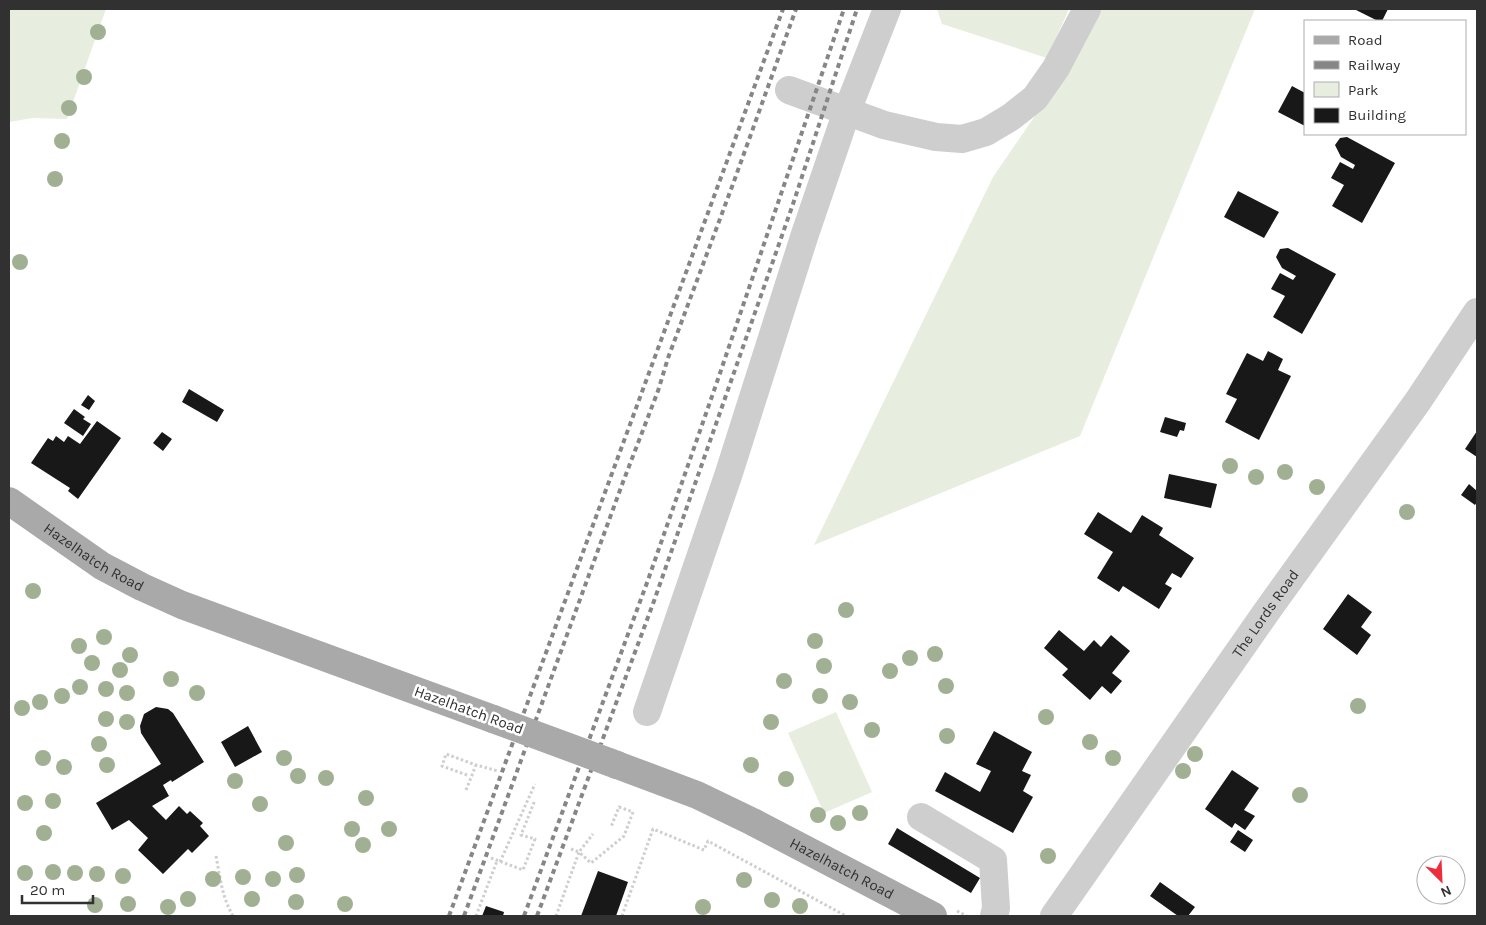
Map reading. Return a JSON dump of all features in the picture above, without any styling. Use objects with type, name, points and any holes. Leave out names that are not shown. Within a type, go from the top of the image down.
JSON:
[{"type":"main road","name":"Hazelhatch Road","points":[[9,501],[102,566],[182,606],[697,795],[754,822],[933,916]]},
{"type":"street","points":[[647,712],[728,476],[805,234],[847,111],[887,9]]},
{"type":"street","points":[[789,90],[884,124],[936,137],[962,139],[986,132],[1012,117],[1035,98],[1056,68],[1087,9]]},
{"type":"street","name":"The Lords Road","points":[[1054,916],[1267,611],[1418,401],[1477,312]]},
{"type":"street","points":[[920,817],[993,860],[996,908],[994,916]]},
{"type":"path","points":[[467,775],[442,766],[446,754],[476,766],[498,771]]},
{"type":"path","points":[[466,790],[476,766]]},
{"type":"path","points":[[476,916],[535,784]]},
{"type":"path","points":[[491,858],[523,870],[534,839],[522,835],[535,800]]},
{"type":"path","points":[[571,849],[579,852],[591,863],[624,836],[633,812],[619,806],[611,828]]},
{"type":"path","points":[[622,916],[653,829],[704,850],[708,841],[846,916]]},
{"type":"path","points":[[556,916],[579,852],[593,834]]},
{"type":"path","points":[[216,856],[222,893],[233,916]]},
{"type":"green space","points":[[9,9],[106,9],[67,119],[33,118],[9,122]]},
{"type":"green space","points":[[937,9],[1069,9],[1047,58],[942,24]]},
{"type":"green space","points":[[1098,9],[1255,9],[1080,436],[814,545],[993,177],[1069,66]]},
{"type":"green space","points":[[836,712],[872,792],[824,813],[788,733]]},
{"type":"building","points":[[1354,9],[1388,9],[1382,20],[1376,20]]},
{"type":"building","points":[[1292,86],[1304,92],[1304,125],[1278,112]]},
{"type":"building","points":[[1347,137],[1395,163],[1362,223],[1332,206],[1344,185],[1331,178],[1340,162],[1353,169],[1355,165],[1341,157],[1335,145],[1340,138]]},
{"type":"building","points":[[1238,191],[1279,212],[1264,238],[1224,217]]},
{"type":"building","points":[[1288,248],[1336,274],[1302,334],[1273,317],[1285,296],[1271,289],[1280,273],[1293,280],[1296,276],[1282,268],[1276,257],[1280,249]]},
{"type":"building","points":[[1268,351],[1283,359],[1278,370],[1291,376],[1259,440],[1225,422],[1237,399],[1226,394],[1247,353],[1263,361]]},
{"type":"building","points":[[189,389],[224,410],[217,422],[182,402]]},
{"type":"building","points":[[88,395],[95,401],[89,410],[81,405]]},
{"type":"building","points":[[74,409],[85,417],[83,419],[91,424],[83,436],[64,423]]},
{"type":"building","points":[[1165,417],[1186,423],[1184,431],[1180,430],[1177,437],[1160,432]]},
{"type":"building","points":[[97,421],[121,438],[78,499],[68,491],[70,488],[31,463],[48,438],[53,441],[56,436],[64,442],[68,436],[80,444]]},
{"type":"building","points":[[1477,431],[1477,457],[1465,449]]},
{"type":"building","points":[[162,432],[172,439],[163,451],[153,443]]},
{"type":"building","points":[[1169,474],[1217,484],[1211,508],[1164,498]]},
{"type":"building","points":[[1469,484],[1477,491],[1477,502],[1475,505],[1461,495]]},
{"type":"building","points":[[1098,512],[1131,533],[1142,515],[1163,528],[1159,535],[1194,558],[1181,578],[1172,573],[1165,584],[1172,588],[1159,609],[1123,586],[1119,592],[1097,578],[1113,552],[1084,534]]},
{"type":"building","points":[[1348,594],[1372,612],[1361,627],[1371,635],[1357,655],[1323,629]]},
{"type":"building","points":[[1059,630],[1084,651],[1094,640],[1101,647],[1111,635],[1130,651],[1112,673],[1122,681],[1111,694],[1102,686],[1090,700],[1062,675],[1068,669],[1044,648]]},
{"type":"building","points":[[156,707],[168,709],[173,713],[204,762],[172,782],[171,780],[163,785],[169,796],[152,806],[166,820],[179,806],[187,814],[190,811],[203,823],[200,826],[209,836],[192,853],[188,849],[163,874],[138,850],[148,838],[129,820],[112,830],[96,803],[161,764],[141,733],[140,726],[144,714]]},
{"type":"building","points":[[248,726],[262,752],[235,767],[221,742]]},
{"type":"building","points":[[994,731],[1032,752],[1022,771],[1031,775],[1023,791],[1033,797],[1013,833],[935,791],[945,772],[980,792],[991,771],[976,764]]},
{"type":"building","points":[[1232,770],[1259,788],[1244,810],[1255,816],[1245,830],[1235,823],[1232,828],[1205,809]]},
{"type":"building","points":[[897,828],[980,878],[971,893],[888,844]]},
{"type":"building","points":[[1238,830],[1253,840],[1245,852],[1230,842]]},
{"type":"building","points":[[598,871],[628,882],[616,916],[581,916]]},
{"type":"building","points":[[1160,882],[1195,907],[1188,916],[1178,916],[1150,896]]},
{"type":"building","points":[[486,906],[504,912],[503,916],[482,916]]},
{"type":"railway","points":[[449,916],[783,9]]},
{"type":"railway","points":[[464,916],[658,391],[668,358],[796,9]]},
{"type":"railway","points":[[524,916],[648,580],[844,9]]},
{"type":"railway","points":[[537,916],[654,601],[793,204],[857,9]]}]
